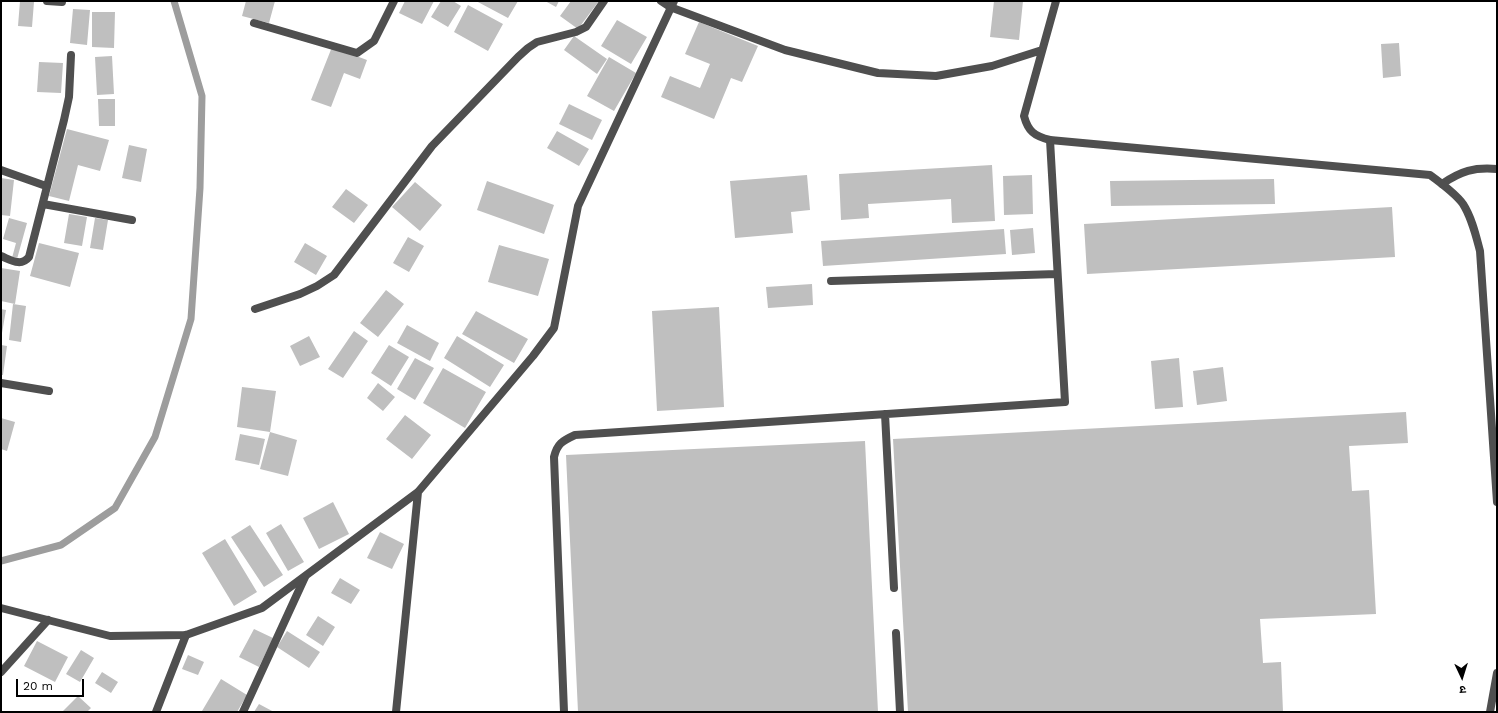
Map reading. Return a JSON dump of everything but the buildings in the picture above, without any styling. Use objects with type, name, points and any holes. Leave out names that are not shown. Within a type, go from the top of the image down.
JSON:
[{"type":"street","points":[[47,1],[62,2]]},
{"type":"street","points":[[254,23],[357,53],[374,41],[394,1]]},
{"type":"street","points":[[255,309],[300,294],[317,286],[334,275],[432,146],[518,57],[536,42],[576,32],[586,27],[604,1]]},
{"type":"street","points":[[661,1],[672,4],[785,50],[878,73],[936,76],[992,66],[1042,50]]},
{"type":"street","points":[[1056,1],[1024,116],[1027,128],[1039,137],[1050,140],[1430,175],[1442,184],[1462,204],[1474,228],[1480,251],[1497,502]]},
{"type":"street","points":[[1,608],[110,636],[186,635],[262,608],[418,492],[533,356],[554,328],[578,206],[672,4]]},
{"type":"street","points":[[1,256],[20,263],[26,261],[29,257],[46,186],[57,151],[67,104],[71,55]]},
{"type":"street","points":[[564,712],[554,457],[556,448],[565,440],[575,435],[1065,402],[1050,140]]},
{"type":"street","points":[[1442,184],[1456,175],[1468,170],[1482,168],[1497,169]]},
{"type":"street","points":[[1,170],[46,186]]},
{"type":"street","points":[[42,204],[132,220]]},
{"type":"street","points":[[831,281],[1057,274]]},
{"type":"street","points":[[1,383],[49,392]]},
{"type":"street","points":[[885,414],[894,588]]},
{"type":"street","points":[[396,712],[418,492]]},
{"type":"street","points":[[243,712],[305,576]]},
{"type":"street","points":[[1,672],[48,620]]},
{"type":"street","points":[[896,633],[900,712]]},
{"type":"street","points":[[156,712],[186,635]]},
{"type":"street","points":[[1490,712],[1497,673]]},
{"type":"waterway","points":[[1,561],[61,545],[115,508],[155,437],[191,319],[200,188],[202,96],[174,1]]}]
